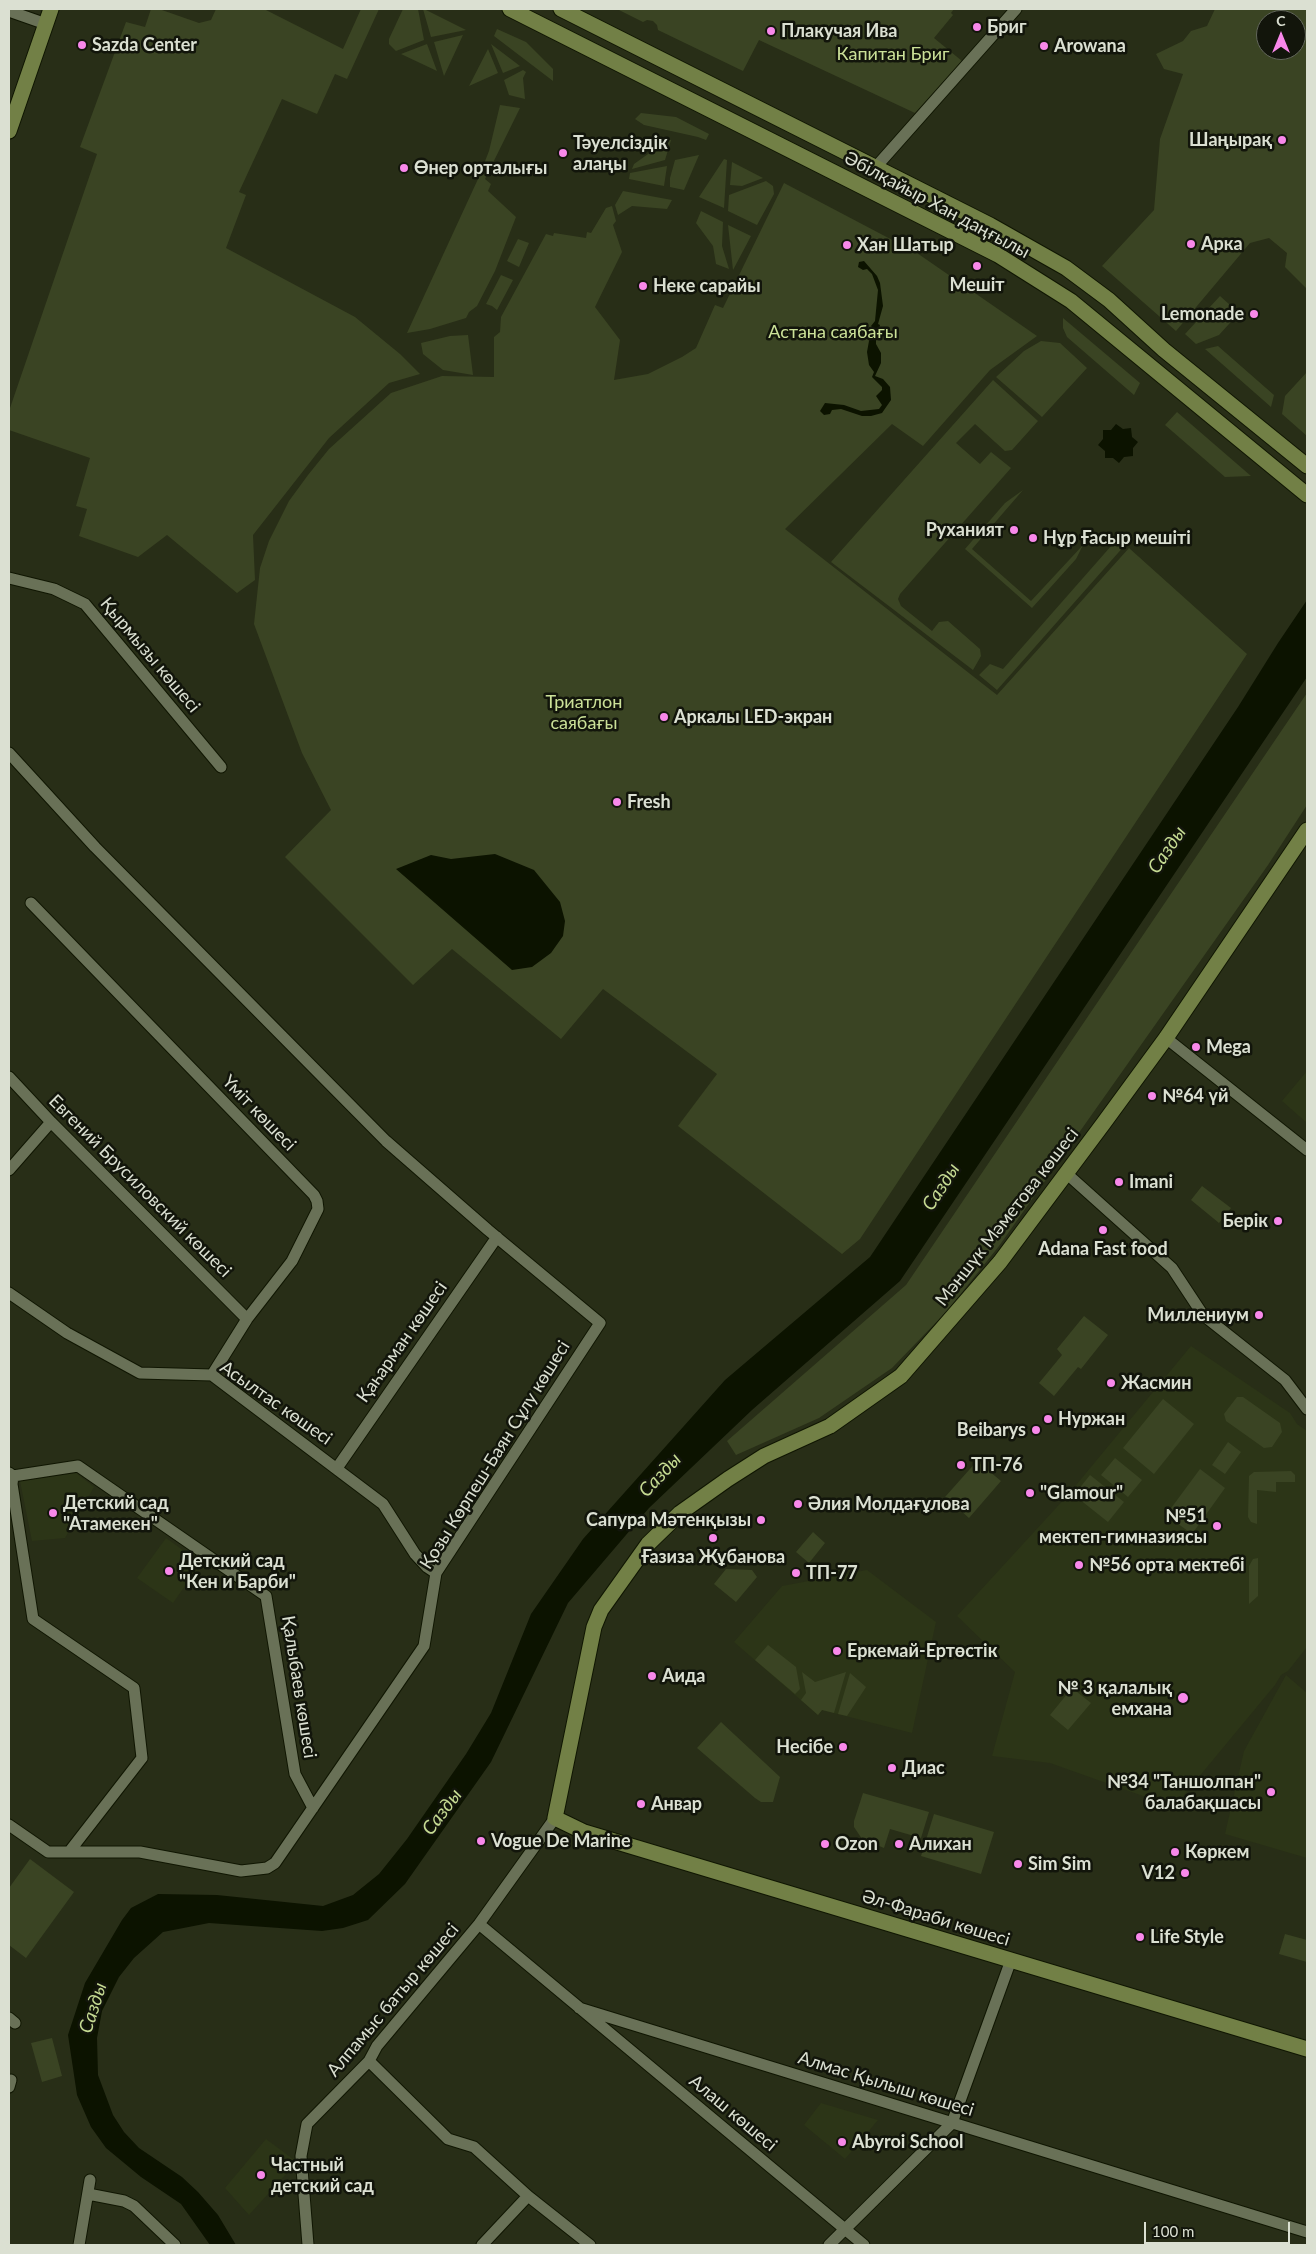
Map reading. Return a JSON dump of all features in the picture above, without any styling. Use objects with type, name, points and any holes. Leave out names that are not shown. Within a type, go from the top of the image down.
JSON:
[{"type":"street","points":[[9,131],[51,9]]},
{"type":"street","name":"Әбілқайыр Хан даңғылы","points":[[510,9],[998,255],[1071,301],[1307,495]]},
{"type":"street","name":"Әбілқайыр Хан даңғылы","points":[[561,9],[998,229],[1066,268],[1109,300],[1170,355],[1307,466]]},
{"type":"street","points":[[875,168],[1016,9]]},
{"type":"street","points":[[9,11],[46,24]]},
{"type":"street","points":[[1071,301],[1109,300]]},
{"type":"street","points":[[1214,420],[1238,433],[1255,434],[1263,430]]},
{"type":"street","name":"Қырмызы көшесі","points":[[9,578],[54,589],[85,604],[221,767]]},
{"type":"street","points":[[9,753],[102,854],[386,1141],[497,1238]]},
{"type":"street","name":"Мәншүк Мәметова көшесі","points":[[555,1818],[594,1626],[601,1610],[648,1544],[680,1513],[728,1479],[764,1456],[830,1426],[901,1376],[1000,1262],[1166,1038],[1307,830]]},
{"type":"street","name":"Үміт көшесі","points":[[31,903],[314,1195],[318,1209],[292,1261],[246,1319],[212,1375]]},
{"type":"street","points":[[1166,1038],[1307,1150]]},
{"type":"street","name":"Евгений Брусиловский көшесі","points":[[9,1077],[246,1319]]},
{"type":"street","points":[[9,1170],[51,1122]]},
{"type":"street","points":[[1066,1173],[1172,1268],[1203,1315],[1284,1380],[1307,1409]]},
{"type":"street","name":"Қозы Көрпеш-Баян Сұлу көшесі","points":[[69,1852],[140,1852],[241,1871],[267,1868],[275,1864],[424,1646],[436,1573],[600,1323],[497,1238]]},
{"type":"street","name":"Қаһарман көшесі","points":[[337,1468],[497,1238]]},
{"type":"street","name":"Асылтас көшесі","points":[[9,1293],[67,1332],[140,1373],[212,1375],[383,1504],[415,1554],[427,1567],[436,1573]]},
{"type":"street","name":"Қалыбаев көшесі","points":[[11,1474],[78,1466],[266,1596],[295,1774],[313,1808]]},
{"type":"street","points":[[9,1825],[48,1852],[69,1852],[142,1758],[134,1688],[33,1619],[11,1474]]},
{"type":"street","name":"Алпамыс батыр көшесі","points":[[308,2245],[301,2156],[307,2124],[369,2061],[377,2046],[480,1924],[533,1850],[548,1825],[555,1818]]},
{"type":"street","name":"Әл-Фараби көшесі","points":[[555,1818],[584,1832],[1307,2049]]},
{"type":"street","name":"Алмас Қылыш көшесі","points":[[480,1924],[579,2008],[1307,2232]]},
{"type":"street","points":[[829,2245],[952,2123],[1011,1960]]},
{"type":"street","name":"Алаш көшесі","points":[[579,2008],[864,2245]]},
{"type":"street","points":[[369,2061],[448,2139],[474,2147],[528,2196],[590,2245]]},
{"type":"street","points":[[79,2245],[90,2180]]},
{"type":"street","points":[[88,2194],[124,2201],[134,2206],[175,2245]]},
{"type":"street","points":[[482,2245],[528,2196]]},
{"type":"shaded area","points":[[1307,1071],[1307,1123],[1282,1101]]},
{"type":"shaded area","points":[[1191,1346],[1290,1413],[1297,1424],[1307,1431],[1307,1647],[1288,1671],[1281,1675],[1275,1685],[1174,1807],[1050,1763],[992,1756],[1015,1672],[957,1616],[1067,1496]]},
{"type":"shaded area","name":"Детский сад \"Атамекен\"","points":[[76,1473],[94,1487],[65,1538],[32,1541],[20,1481]]},
{"type":"shaded area","name":"Детский сад \"Кен и Барби\"","points":[[166,1538],[201,1563],[173,1603],[137,1578]]},
{"type":"shaded area","name":"Еркемай-Ертөстік","points":[[867,1570],[936,1622],[912,1733],[822,1710],[818,1715],[734,1642],[782,1586]]},
{"type":"shaded area","name":"№34 \"Таншолпан\" балабақшасы","points":[[1286,1675],[1307,1693],[1307,1858],[1225,1834],[1244,1751]]},
{"type":"shaded area","name":"Abyroi School","points":[[821,2103],[878,2120],[845,2159],[804,2125]]},
{"type":"shaded area","name":"Частный детский сад","points":[[266,2139],[297,2162],[249,2215],[225,2188]]},
{"type":"green space","points":[[151,9],[159,9],[199,23],[211,20],[216,9],[264,9],[343,49],[361,9],[379,9],[347,79],[335,74],[317,114],[282,99],[239,192],[246,195],[226,248],[355,317],[400,354],[420,374],[389,383],[329,438],[253,535],[255,580],[237,593],[167,535],[138,557],[79,536],[87,509],[76,506],[90,458],[9,430],[9,411],[97,154],[80,147],[126,22],[145,27]]},
{"type":"green space","points":[[403,9],[418,9],[424,40],[396,51],[389,44],[389,39]]},
{"type":"green space","points":[[424,9],[466,30],[431,37]]},
{"type":"green space","name":"Капитан Бриг","points":[[617,9],[954,9],[951,13],[953,15],[934,38],[962,61],[915,113],[759,40],[743,71],[658,30],[657,25],[653,21],[647,20],[643,22]]},
{"type":"green space","points":[[1215,9],[1307,9],[1307,289],[1285,267],[1287,253],[1269,238],[1250,243],[1176,331],[1102,266],[1154,210],[1160,139],[1183,74],[1164,69],[1156,54],[1183,41],[1191,31],[1207,26]]},
{"type":"green space","points":[[497,29],[526,42],[553,69],[553,81],[494,36]]},
{"type":"green space","points":[[463,35],[444,76],[434,42]]},
{"type":"green space","points":[[427,44],[437,71],[401,54]]},
{"type":"green space","points":[[491,44],[520,66],[503,73]]},
{"type":"green space","points":[[488,49],[498,73],[469,86]]},
{"type":"green space","points":[[523,70],[526,72],[523,78],[525,99],[509,95],[504,80]]},
{"type":"green space","points":[[500,105],[520,108],[485,179],[491,184],[488,191],[516,217],[495,271],[477,306],[469,312],[466,318],[430,329],[407,333],[478,179],[489,151]]},
{"type":"green space","points":[[641,113],[676,117],[709,134],[706,140],[644,125],[635,119]]},
{"type":"green space","points":[[662,138],[671,140],[665,160],[632,169],[634,164],[658,147]]},
{"type":"green space","points":[[699,155],[684,190],[670,187],[670,178],[675,160]]},
{"type":"green space","points":[[724,159],[727,160],[724,208],[699,197]]},
{"type":"green space","points":[[732,162],[763,178],[742,186],[730,185]]},
{"type":"green space","points":[[667,166],[664,186],[629,179],[630,173]]},
{"type":"green space","points":[[766,181],[773,186],[774,194],[757,225],[728,211],[729,195]]},
{"type":"green space","name":"Триатлон саябағы","points":[[784,183],[917,253],[1037,336],[990,370],[923,446],[892,424],[785,529],[997,695],[1129,548],[1247,654],[860,1239],[842,1254],[678,1126],[717,1074],[603,989],[561,1039],[452,949],[413,985],[285,857],[331,810],[302,753],[254,624],[260,568],[269,541],[289,501],[308,475],[329,449],[391,393],[442,376],[494,377],[494,337],[500,332],[501,317],[546,234],[553,236],[554,233],[586,238],[587,232],[591,233],[606,208],[612,206],[616,221],[613,225],[622,252],[595,307],[620,340],[614,380],[648,374],[696,348],[715,305],[723,308]]},
{"type":"green space","points":[[623,191],[672,200],[667,209],[632,206],[618,215],[615,205]]},
{"type":"green space","points":[[701,211],[723,222],[722,246],[729,269],[716,264],[713,246],[696,223]]},
{"type":"green space","points":[[728,225],[751,236],[733,270]]},
{"type":"green space","points":[[518,239],[529,243],[519,267],[507,261]]},
{"type":"green space","points":[[501,275],[513,280],[497,310],[486,304]]},
{"type":"green space","points":[[1220,296],[1239,313],[1219,335],[1196,344],[1185,334]]},
{"type":"green space","points":[[1063,318],[1140,383],[1134,395],[1067,337],[1063,328]]},
{"type":"green space","points":[[468,335],[473,375],[443,370],[423,354],[421,343],[450,336]]},
{"type":"green space","points":[[1041,341],[1060,343],[1087,368],[1042,417],[996,377],[1024,351]]},
{"type":"green space","points":[[1218,346],[1274,395],[1271,407],[1205,349]]},
{"type":"green space","points":[[1307,372],[1307,436],[1282,414],[1285,396]]},
{"type":"green space","points":[[993,380],[1038,421],[1012,450],[1005,451],[975,424],[956,443],[980,464],[991,452],[1011,468],[900,594],[898,599],[901,606],[932,631],[939,622],[948,621],[980,649],[981,656],[973,670],[831,562]]},
{"type":"green space","points":[[1177,412],[1251,476],[1225,477],[1165,425]]},
{"type":"green space","points":[[1023,490],[972,549],[1031,601],[1083,545],[1076,559],[1032,608],[965,549],[1005,503]]},
{"type":"green space","points":[[1133,536],[997,690],[979,675],[990,664],[1003,669],[1119,537]]},
{"type":"green space","points":[[1307,693],[1307,805],[1268,865],[999,1246],[947,1311],[892,1368],[819,1418],[736,1455],[727,1441],[906,1285]]},
{"type":"green space","points":[[1202,1186],[1231,1208],[1219,1223],[1191,1200]]},
{"type":"green space","points":[[1084,1316],[1108,1335],[1081,1369],[1078,1367],[1054,1396],[1039,1383],[1062,1355],[1057,1349]]},
{"type":"green space","points":[[1237,1397],[1243,1397],[1280,1423],[1282,1432],[1272,1447],[1264,1448],[1226,1421],[1224,1414]]},
{"type":"green space","points":[[1163,1399],[1194,1424],[1154,1474],[1123,1448]]},
{"type":"green space","points":[[1228,1442],[1241,1452],[1225,1474],[1212,1465]]},
{"type":"green space","points":[[1115,1458],[1142,1480],[1128,1497],[1101,1475]]},
{"type":"green space","points":[[977,1461],[1001,1481],[969,1518],[945,1497]]},
{"type":"green space","points":[[1200,1469],[1225,1488],[1192,1534],[1166,1515]]},
{"type":"green space","points":[[1291,1471],[1295,1475],[1295,1482],[1276,1482],[1276,1492],[1257,1490],[1257,1524],[1251,1522],[1248,1517],[1249,1476],[1254,1472]]},
{"type":"green space","points":[[1090,1475],[1124,1502],[1108,1522],[1074,1495]]},
{"type":"green space","points":[[813,1532],[825,1543],[809,1563],[796,1552]]},
{"type":"green space","points":[[1258,1558],[1258,1596],[1249,1604],[1249,1566],[1253,1559]]},
{"type":"green space","points":[[726,1569],[752,1570],[757,1577],[736,1602],[714,1584]]},
{"type":"green space","points":[[768,1645],[796,1667],[800,1689],[795,1694],[755,1660]]},
{"type":"green space","points":[[802,1672],[815,1682],[846,1672],[834,1713],[822,1710],[818,1715],[801,1700],[806,1693]]},
{"type":"green space","points":[[850,1673],[866,1687],[847,1716],[838,1714]]},
{"type":"green space","points":[[1072,1688],[1091,1703],[1068,1730],[1050,1715]]},
{"type":"green space","points":[[721,1722],[780,1777],[773,1802],[761,1802],[755,1798],[697,1748]]},
{"type":"green space","points":[[863,1793],[929,1812],[921,1838],[890,1829],[884,1848],[862,1839],[854,1827],[854,1821]]},
{"type":"green space","points":[[934,1814],[994,1832],[981,1874],[921,1856]]},
{"type":"green space","points":[[30,1859],[74,1892],[26,1958],[9,1945],[9,1888]]},
{"type":"green space","points":[[1285,1934],[1307,1940],[1307,1962],[1279,1954]]},
{"type":"green space","points":[[52,2038],[62,2076],[42,2082],[31,2043]]},
{"type":"water","points":[[864,261],[877,276],[880,283],[883,306],[878,324],[880,325],[876,344],[881,353],[881,363],[875,376],[883,379],[890,387],[891,400],[882,413],[871,416],[862,416],[841,409],[832,410],[830,414],[824,415],[820,411],[825,403],[844,405],[861,411],[879,409],[882,405],[876,396],[882,390],[882,387],[872,377],[874,372],[869,365],[867,352],[874,329],[871,326],[875,321],[878,290],[872,274],[867,269],[863,270],[858,267],[859,262]]},
{"type":"water","points":[[1116,424],[1123,429],[1131,428],[1132,437],[1138,442],[1133,448],[1133,456],[1124,457],[1119,463],[1113,458],[1105,458],[1105,451],[1098,445],[1103,439],[1103,430],[1111,430]]},
{"type":"water","name":"Сазды","points":[[1307,600],[1307,677],[900,1281],[752,1410],[649,1508],[568,1603],[491,1762],[405,1884],[368,1920],[343,1928],[322,1931],[209,1923],[163,1932],[134,1958],[119,1977],[102,2011],[97,2038],[98,2075],[113,2115],[124,2132],[139,2148],[182,2177],[198,2192],[218,2215],[236,2245],[210,2245],[181,2204],[141,2177],[106,2148],[91,2127],[77,2095],[68,2035],[85,1983],[122,1920],[131,1908],[158,1894],[217,1895],[323,1906],[353,1895],[379,1874],[407,1839],[466,1754],[491,1713],[531,1614],[583,1539],[725,1380],[870,1257],[1238,707]]},
{"type":"water","points":[[495,854],[534,870],[560,902],[565,921],[563,936],[551,953],[532,967],[512,970],[396,869],[431,855],[451,859]]},
{"type":"place","name":"Бриг","points":[[977,27]]},
{"type":"place","name":"Плакучая Ива","points":[[771,31]]},
{"type":"place","name":"Sazda Center","points":[[82,45]]},
{"type":"place","name":"Arowana","points":[[1044,46]]},
{"type":"place","name":"Шаңырақ","points":[[1282,140]]},
{"type":"place","name":"Тәуелсіздік алаңы","points":[[563,153]]},
{"type":"place","name":"Өнер орталығы","points":[[404,168]]},
{"type":"place","name":"Арка","points":[[1191,244]]},
{"type":"place","name":"Хан Шатыр","points":[[847,245]]},
{"type":"place","name":"Мешіт","points":[[977,266]]},
{"type":"place","name":"Неке сарайы","points":[[643,286]]},
{"type":"place","name":"Lemonade","points":[[1254,314]]},
{"type":"place","name":"Руханият","points":[[1014,530]]},
{"type":"place","name":"Нұр Ғасыр мешіті","points":[[1033,538]]},
{"type":"place","name":"Аркалы LED-экран","points":[[664,717]]},
{"type":"place","name":"Fresh","points":[[617,802]]},
{"type":"place","name":"Mega","points":[[1196,1047]]},
{"type":"place","name":"№64 үй","points":[[1152,1096]]},
{"type":"place","name":"Imani","points":[[1119,1182]]},
{"type":"place","name":"Берік","points":[[1278,1221]]},
{"type":"place","name":"Adana Fast food","points":[[1103,1230]]},
{"type":"place","name":"Миллениум","points":[[1259,1315]]},
{"type":"place","name":"Жасмин","points":[[1111,1383]]},
{"type":"place","name":"Нуржан","points":[[1048,1419]]},
{"type":"place","name":"Beibarys","points":[[1036,1430]]},
{"type":"place","name":"ТП-76","points":[[961,1465]]},
{"type":"place","name":"\"Glamour\"","points":[[1030,1493]]},
{"type":"place","name":"Әлия Молдағұлова","points":[[798,1504]]},
{"type":"place","name":"Детский сад \"Атамекен\"","points":[[53,1513]]},
{"type":"place","name":"Сапура Мәтенқызы","points":[[761,1520]]},
{"type":"place","name":"№51 мектеп-гимназиясы","points":[[1217,1526]]},
{"type":"place","name":"Ғазиза Жұбанова","points":[[713,1538]]},
{"type":"place","name":"№56 орта мектебі","points":[[1079,1565]]},
{"type":"place","name":"Детский сад \"Кен и Барби\"","points":[[169,1571]]},
{"type":"place","name":"ТП-77","points":[[796,1573]]},
{"type":"place","name":"Еркемай-Ертөстік","points":[[837,1651]]},
{"type":"place","name":"Аида","points":[[652,1676]]},
{"type":"place","name":"№ 3 қалалық емхана","points":[[1183,1698]]},
{"type":"place","name":"Несібе","points":[[843,1747]]},
{"type":"place","name":"Диас","points":[[892,1768]]},
{"type":"place","name":"№34 \"Таншолпан\" балабақшасы","points":[[1271,1792]]},
{"type":"place","name":"Анвар","points":[[641,1804]]},
{"type":"place","name":"Vogue De Marine","points":[[481,1841]]},
{"type":"place","name":"Ozon","points":[[825,1844]]},
{"type":"place","name":"Алихан","points":[[899,1844]]},
{"type":"place","name":"Көркем","points":[[1175,1852]]},
{"type":"place","name":"Sim Sim","points":[[1018,1864]]},
{"type":"place","name":"V12","points":[[1185,1873]]},
{"type":"place","name":"Life Style","points":[[1140,1937]]},
{"type":"place","name":"Abyroi School","points":[[842,2142]]},
{"type":"place","name":"Частный детский сад","points":[[261,2175]]},
{"type":"park label","name":"Астана саябағы","points":[[833,332]]}]
